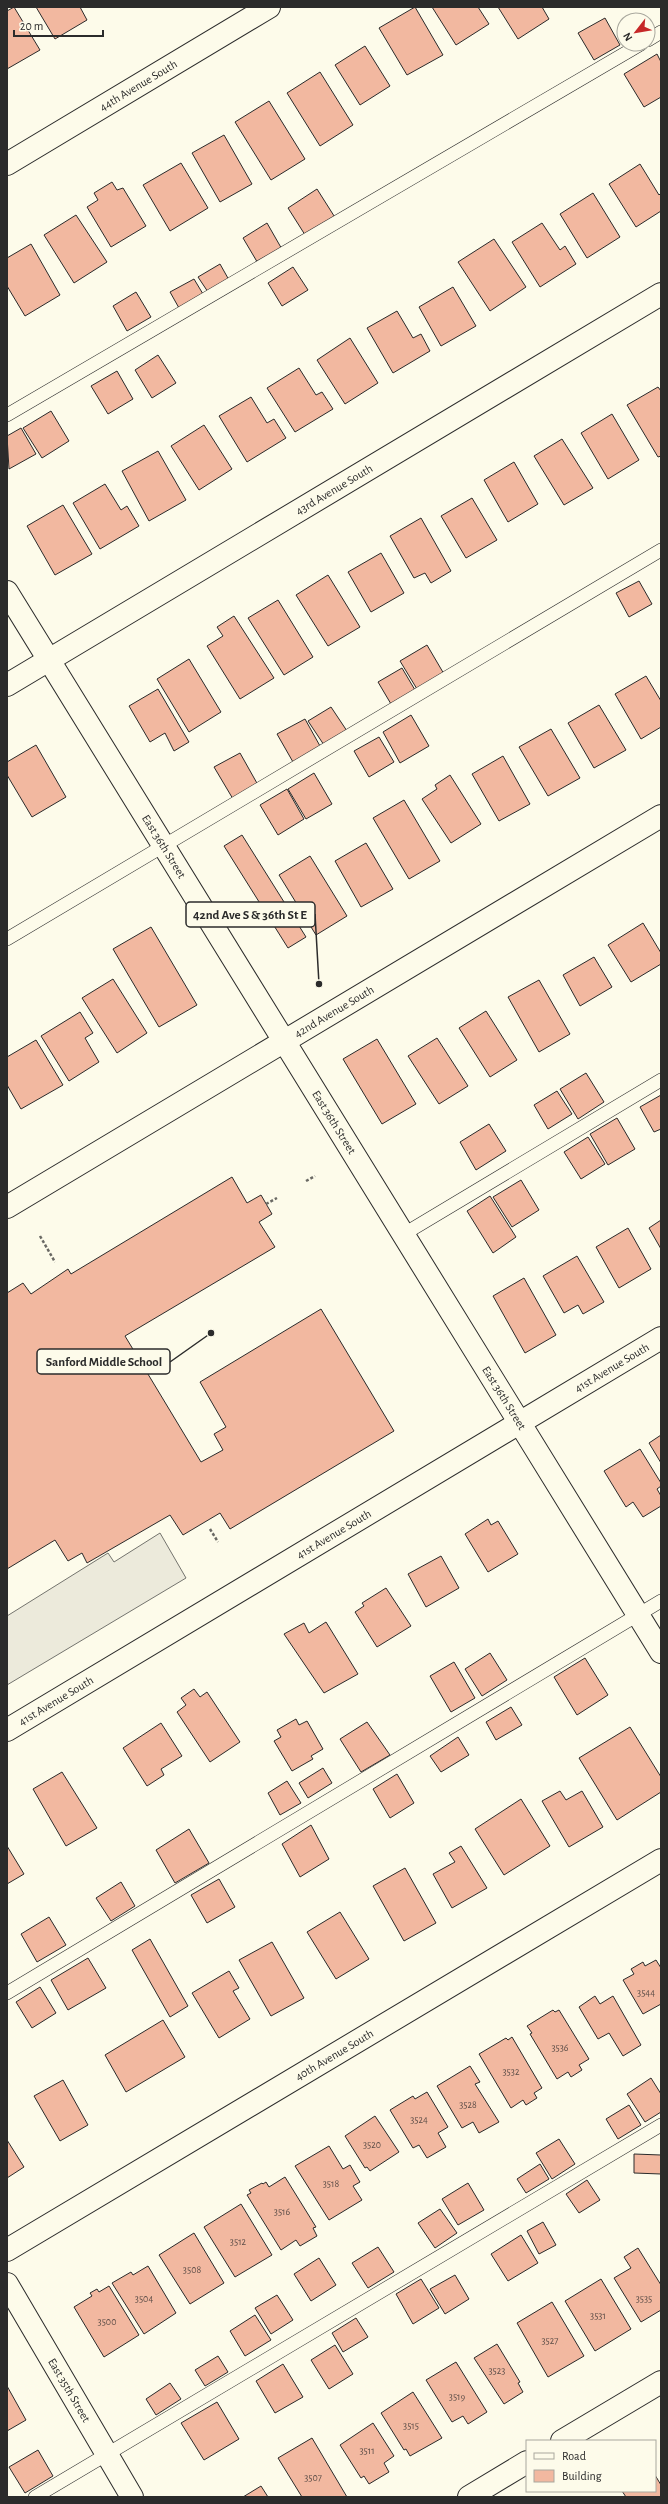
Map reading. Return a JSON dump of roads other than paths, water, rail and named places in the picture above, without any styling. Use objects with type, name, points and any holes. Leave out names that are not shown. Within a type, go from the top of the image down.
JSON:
[{"type":"street","name":"44th Avenue South","points":[[7,164],[269,7]]},
{"type":"street","name":"43rd Avenue South","points":[[7,685],[661,294]]},
{"type":"street","name":"East 36th Street","points":[[7,592],[661,1652]]},
{"type":"street","name":"42nd Avenue South","points":[[7,1207],[661,816]]},
{"type":"street","name":"41st Avenue South","points":[[7,1730],[661,1338]]},
{"type":"street","name":"40th Avenue South","points":[[7,2250],[661,1860]]},
{"type":"street","name":"East 35th Street","points":[[7,2284],[132,2497]]},
{"type":"street","points":[[564,2440],[661,2382]]},
{"type":"street","points":[[469,2497],[526,2463]]},
{"type":"lane","points":[[7,415],[627,52]]},
{"type":"lane","points":[[7,939],[661,550]]},
{"type":"lane","points":[[404,1234],[661,1080]]},
{"type":"lane","points":[[7,1993],[661,1602]]},
{"type":"lane","points":[[35,2497],[661,2125]]},
{"type":"place","name":"42nd Ave S & 36th St E","points":[[319,984]]},
{"type":"place","name":"Sanford Middle School","points":[[211,1333]]}]
